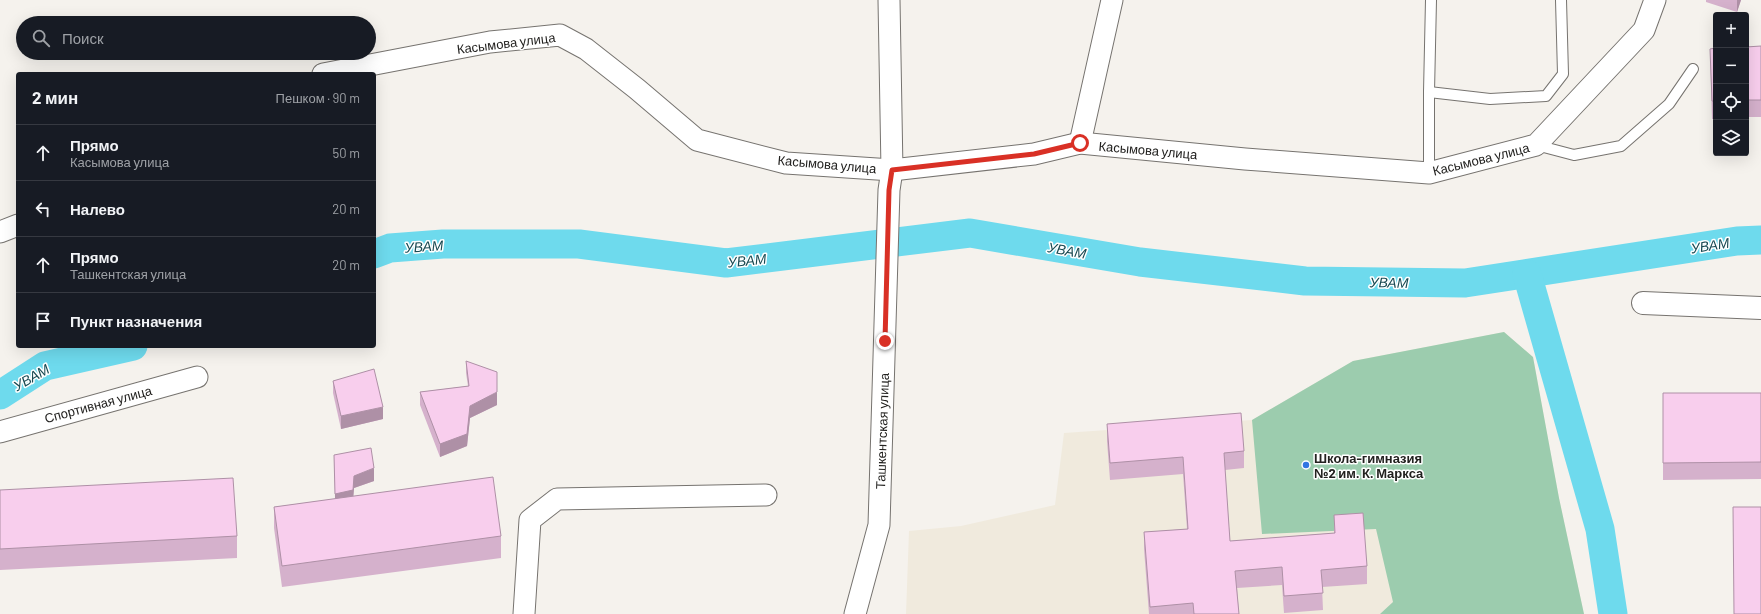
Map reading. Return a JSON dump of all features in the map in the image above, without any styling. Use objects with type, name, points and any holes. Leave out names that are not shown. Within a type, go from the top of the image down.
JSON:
[{"type":"street","name":"Ташкентская улица","points":[[855,614],[879,525],[890,180],[889,0]]},
{"type":"street","points":[[1080,143],[1112,0]]},
{"type":"street","name":"Касымова улица","points":[[333,72],[490,42],[560,35],[586,49],[637,89],[697,140],[786,163],[890,180],[1034,154],[1080,143],[1245,159],[1430,173],[1536,145],[1644,30],[1656,0]]},
{"type":"street","points":[[0,232],[16,226]]},
{"type":"street","points":[[1643,303],[1761,308]]},
{"type":"street","name":"Спортивная улица","points":[[0,432],[197,377]]},
{"type":"street","points":[[524,614],[530,520],[557,499],[766,495]]},
{"type":"lane","points":[[1430,173],[1428,92],[1431,0]]},
{"type":"lane","points":[[1428,92],[1490,99],[1546,96],[1562,74],[1561,0]]},
{"type":"lane","points":[[1536,145],[1574,155],[1621,146],[1669,104],[1693,69]]},
{"type":"shaded area","name":"Школа-гимназия №2 им. К. Маркса","points":[[1504,332],[1533,357],[1559,498],[1584,614],[906,614],[909,531],[961,526],[1055,505],[1064,433],[1252,420],[1353,361]]},
{"type":"green space","points":[[1504,332],[1533,357],[1559,498],[1584,614],[1380,614],[1393,602],[1376,529],[1262,534],[1252,420],[1353,361]]},
{"type":"building","points":[[1761,46],[1761,100],[1749,100],[1749,47]]},
{"type":"building","points":[[1713,48],[1713,101],[1712,101],[1710,49]]},
{"type":"building","points":[[466,361],[497,372],[497,392],[470,406],[467,434],[440,444],[420,392],[469,386]]},
{"type":"building","points":[[374,369],[383,407],[341,416],[333,381]]},
{"type":"building","points":[[1663,393],[1761,393],[1761,462],[1663,463]]},
{"type":"building","points":[[1241,413],[1244,451],[1224,453],[1230,541],[1335,533],[1334,515],[1363,513],[1367,566],[1321,570],[1323,593],[1284,596],[1282,567],[1235,571],[1239,614],[1194,614],[1193,603],[1150,607],[1144,532],[1188,529],[1183,457],[1110,463],[1107,424]]},
{"type":"building","points":[[371,448],[374,468],[354,476],[353,490],[335,494],[334,455]]},
{"type":"building","points":[[493,477],[501,536],[282,566],[274,507]]},
{"type":"building","points":[[233,478],[237,536],[0,549],[0,490]]},
{"type":"building","points":[[1733,507],[1761,507],[1761,614],[1734,614]]},
{"type":"waterway","name":"УВАМ","points":[[376,253],[390,248],[443,244],[579,244],[726,263],[970,233],[1140,262],[1305,281],[1465,283],[1737,241],[1761,240]]},
{"type":"waterway","points":[[1527,274],[1600,529],[1613,614]]},
{"type":"waterway","name":"УВАМ","points":[[0,395],[45,366],[124,348]]},
{"type":"place","name":"Школа-гимназия №2 им. К. Маркса","points":[[1306,465]]},
{"type":"route","points":[[885,341],[889,190],[892,170],[1034,154],[1080,143]]}]
